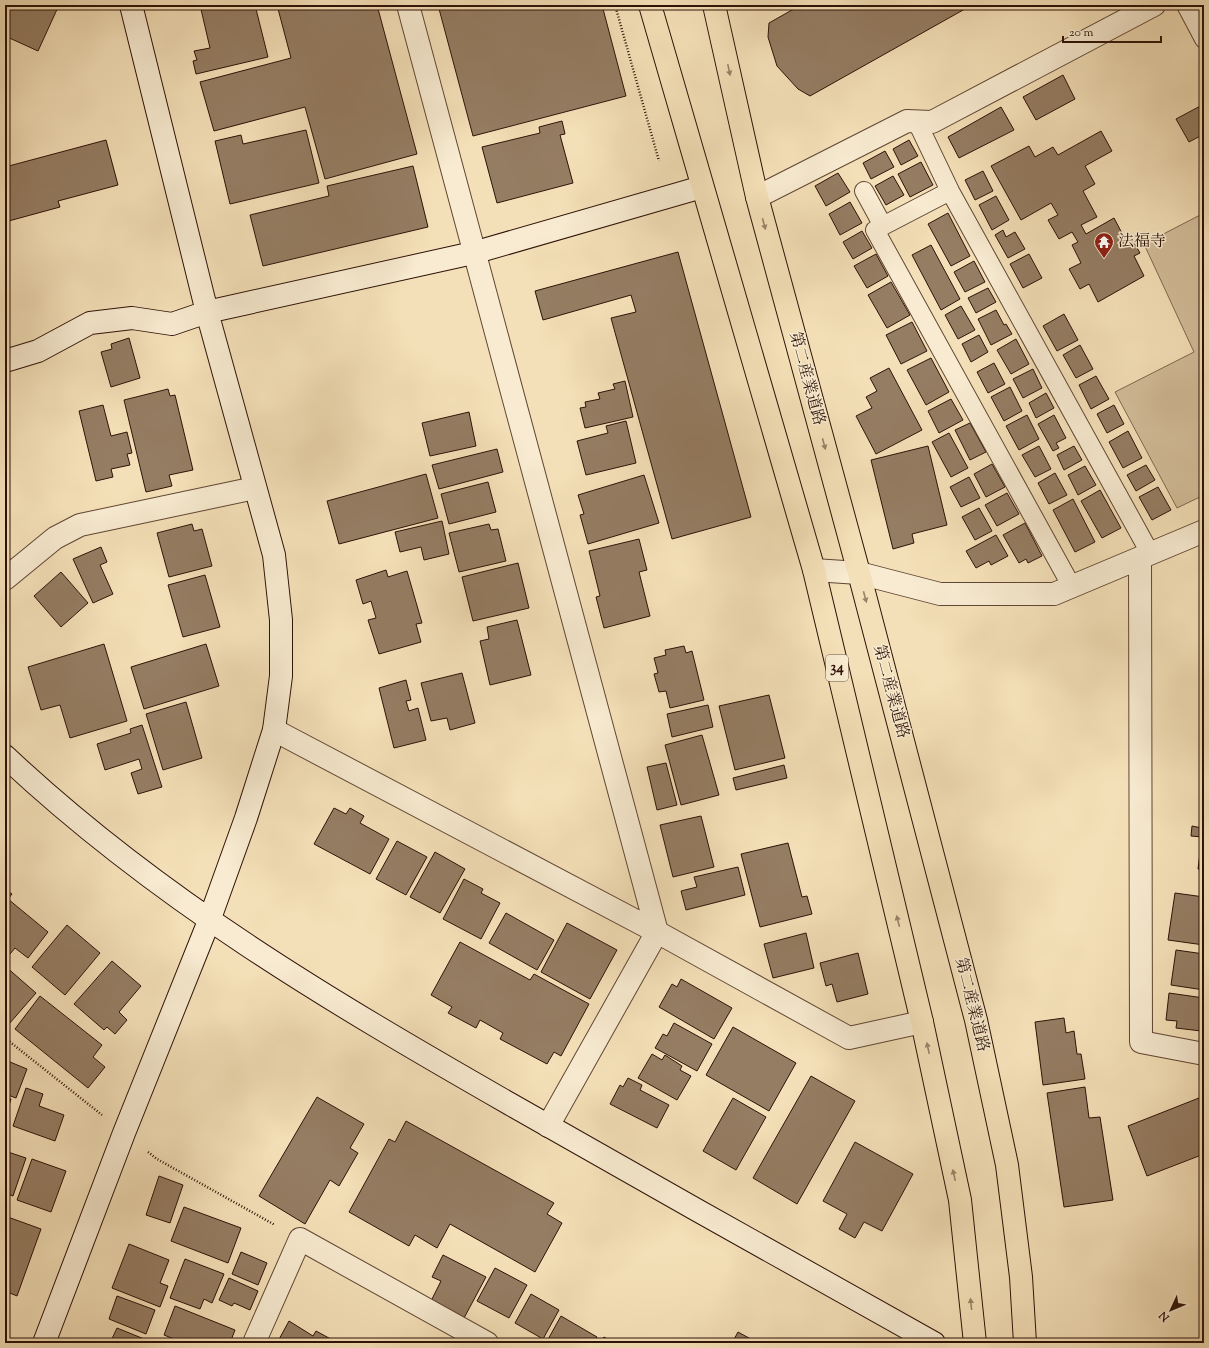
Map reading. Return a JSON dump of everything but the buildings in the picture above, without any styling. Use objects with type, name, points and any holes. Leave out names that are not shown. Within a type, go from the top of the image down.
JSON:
[{"type":"main road","name":"34","points":[[650,5],[814,570],[922,1022],[960,1200],[975,1343]]},
{"type":"main road","name":"34","points":[[658,5],[666,61]]},
{"type":"main road","name":"第二産業道路","points":[[706,5],[724,46]]},
{"type":"main road","name":"第二産業道路","points":[[714,5],[757,197],[859,573],[976,1020],[1007,1165],[1021,1277],[1025,1343]]},
{"type":"street","points":[[44,1343],[124,1133],[209,921],[246,818],[274,730],[281,676],[281,620],[274,555],[207,312],[131,5]]},
{"type":"street","points":[[408,5],[473,253],[657,932],[548,1126]]},
{"type":"street","points":[[757,197],[907,121],[932,122],[1154,5]]},
{"type":"street","points":[[5,361],[38,351],[90,323],[132,318],[172,324],[207,312],[473,253],[702,187]]},
{"type":"street","points":[[5,579],[55,538],[80,525],[255,488]]},
{"type":"street","points":[[814,570],[859,573],[940,594],[1054,594],[1204,531]]},
{"type":"street","points":[[1145,555],[1141,1042],[1204,1054]]},
{"type":"street","points":[[274,730],[657,932],[850,1038],[922,1022]]},
{"type":"street","points":[[5,756],[39,788],[119,854],[209,921],[292,976],[388,1034],[548,1126],[934,1343]]},
{"type":"street","points":[[254,1343],[300,1239],[487,1343]]},
{"type":"lane","points":[[1186,5],[1204,39]]},
{"type":"lane","points":[[917,122],[950,190],[1145,555]]},
{"type":"lane","points":[[950,190],[875,230],[1072,587]]},
{"type":"lane","points":[[864,191],[883,226]]},
{"type":"path","points":[[615,5],[659,161]]},
{"type":"path","points":[[5,1038],[157,1159],[300,1239]]},
{"type":"shaded area","points":[[1204,213],[1204,495],[1177,508],[1115,392],[1194,352],[1144,244]]},
{"type":"place","name":"法福寺","points":[[1104,259]]}]
